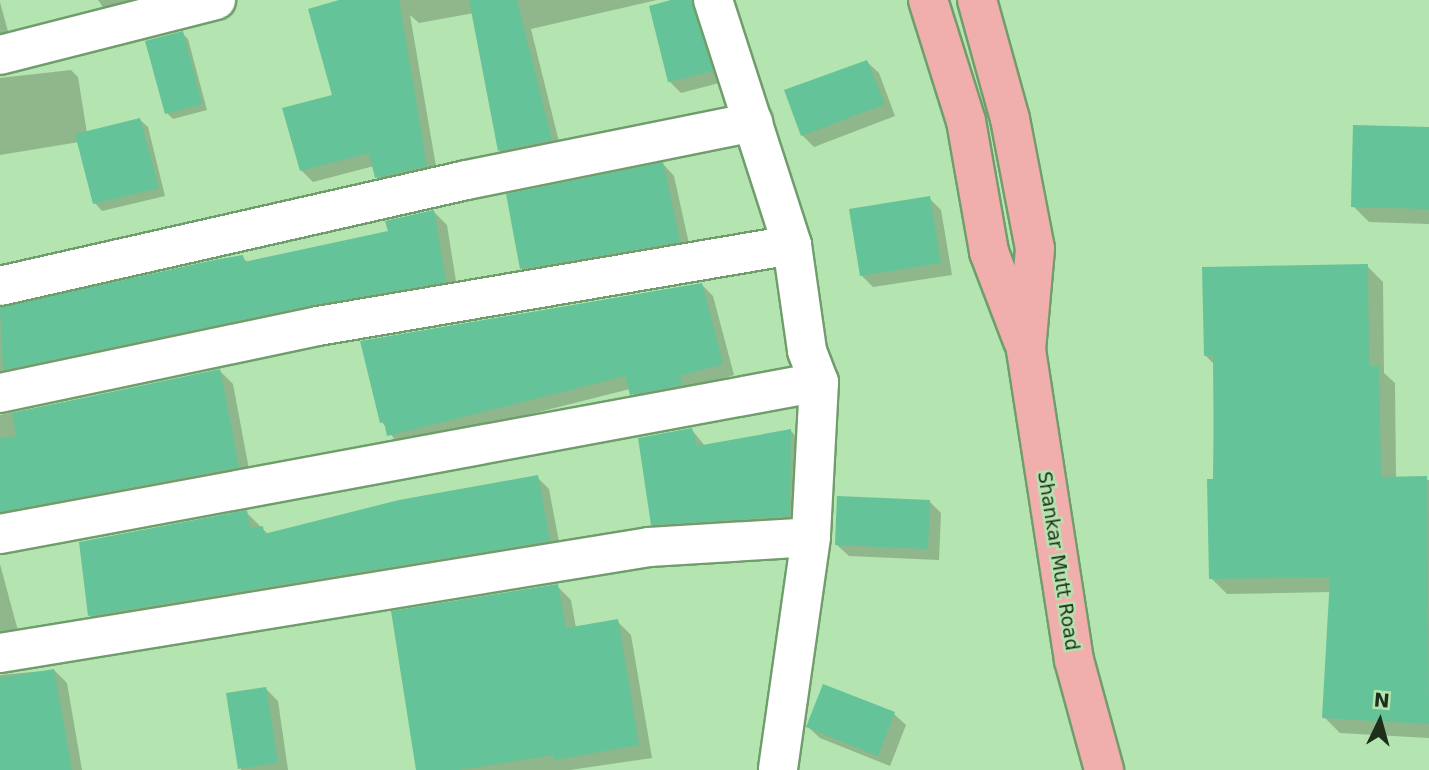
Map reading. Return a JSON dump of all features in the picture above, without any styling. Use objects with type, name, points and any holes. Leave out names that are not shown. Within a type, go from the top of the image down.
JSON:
[{"type":"main road","name":"Shankar Mutt Road","points":[[928,0],[966,121],[989,252],[1026,350],[1074,660],[1095,768]]},
{"type":"main road","name":"Shankar Mutt Road","points":[[977,0],[1010,119],[1035,249],[1026,350]]},
{"type":"street","points":[[0,55],[216,0]]},
{"type":"street","points":[[713,0],[792,244],[807,351],[819,382],[811,537],[778,770]]},
{"type":"street","points":[[0,286],[466,180],[753,122]]},
{"type":"street","points":[[0,393],[318,326],[792,244]]},
{"type":"street","points":[[0,534],[819,382]]},
{"type":"street","points":[[0,653],[649,547],[811,537]]},
{"type":"building","points":[[339,0],[399,0],[427,166],[375,178],[369,153],[300,171],[282,108],[332,95],[308,9]]},
{"type":"building","points":[[469,0],[517,0],[552,140],[498,151]]},
{"type":"building","points":[[671,0],[692,0],[713,71],[668,82],[649,6]]},
{"type":"building","points":[[183,31],[202,104],[165,114],[145,41]]},
{"type":"building","points":[[867,60],[885,104],[801,136],[784,90]]},
{"type":"building","points":[[140,118],[159,188],[93,204],[75,134]]},
{"type":"building","points":[[1353,125],[1429,127],[1429,209],[1351,207]]},
{"type":"building","points":[[663,162],[680,242],[520,269],[506,194]]},
{"type":"building","points":[[930,196],[941,263],[860,276],[849,209]]},
{"type":"building","points":[[434,210],[446,282],[313,305],[3,370],[0,307],[214,260],[243,255],[244,262],[388,231],[385,221]]},
{"type":"building","points":[[1368,264],[1369,366],[1379,366],[1381,477],[1427,476],[1429,724],[1322,718],[1330,577],[1209,579],[1207,479],[1214,479],[1213,356],[1204,356],[1202,267]]},
{"type":"building","points":[[702,283],[723,364],[680,376],[682,385],[630,395],[625,376],[387,436],[384,422],[380,423],[360,341]]},
{"type":"building","points":[[220,369],[239,467],[0,512],[0,438],[16,436],[12,413]]},
{"type":"building","points":[[692,428],[697,446],[791,429],[790,516],[651,525],[638,438]]},
{"type":"building","points":[[538,475],[550,541],[88,616],[79,542],[247,510],[250,528],[263,526],[264,534],[399,500]]},
{"type":"building","points":[[837,496],[930,500],[928,549],[835,545]]},
{"type":"building","points":[[558,584],[566,628],[618,619],[639,745],[554,760],[553,755],[459,770],[416,770],[391,611]]},
{"type":"building","points":[[54,669],[72,770],[0,770],[0,678]]},
{"type":"building","points":[[823,684],[895,712],[878,756],[806,727]]},
{"type":"building","points":[[266,687],[278,763],[238,769],[226,693]]}]
